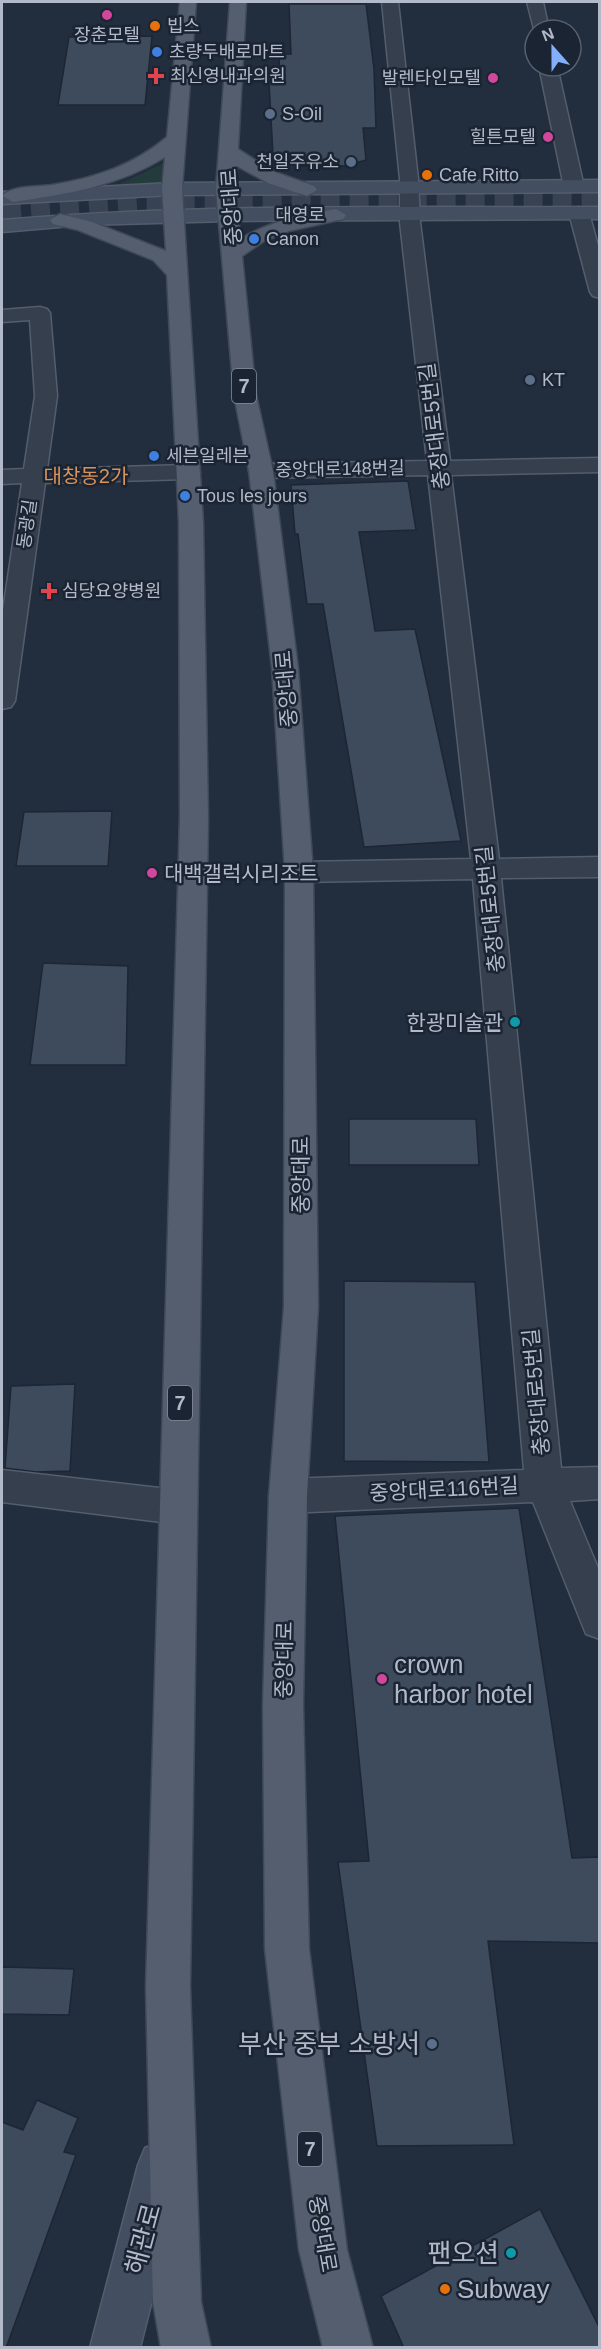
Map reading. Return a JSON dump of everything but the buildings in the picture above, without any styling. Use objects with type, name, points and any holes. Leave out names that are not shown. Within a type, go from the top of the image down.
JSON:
[{"type":"main road","name":"7","points":[[186,2348],[177,2302],[168,1987],[175,1765],[177,1507],[194,818],[188,472],[172,189],[188,2]]},
{"type":"main road","name":"중앙대로","points":[[238,2],[226,189],[234,253],[245,395],[261,471],[285,668],[299,872],[301,1307],[288,1496],[283,1705],[287,1949],[323,2250],[348,2348]]},
{"type":"main road","points":[[8,197],[78,187],[121,173],[162,153],[177,138]]},
{"type":"main road","points":[[228,151],[244,164],[273,179],[307,190]]},
{"type":"main road","name":"대영로","points":[[2,226],[60,220],[229,215],[336,215],[409,201],[600,186]]},
{"type":"main road","name":"대영로","points":[[8,197],[172,189],[307,190],[409,201],[590,213]]},
{"type":"main road","points":[[234,253],[262,232],[289,223],[336,215]]},
{"type":"main road","points":[[60,220],[85,226],[160,256],[176,273]]},
{"type":"main road","name":"해관로","points":[[115,2348],[171,2131]]},
{"type":"street","name":"충장대로5번길","points":[[390,2],[409,201],[486,868],[544,1484],[600,1621]]},
{"type":"street","points":[[535,2],[538,18]]},
{"type":"street","points":[[551,78],[574,187]]},
{"type":"street","points":[[590,213],[600,292]]},
{"type":"street","name":"동광길","points":[[2,316],[40,313],[46,396],[2,701]]},
{"type":"street","name":"중앙대로148번길","points":[[261,471],[600,465]]},
{"type":"street","points":[[2,477],[188,472]]},
{"type":"street","points":[[299,872],[600,867]]},
{"type":"street","name":"중앙대로116번길","points":[[288,1496],[600,1483]]},
{"type":"street","points":[[2,1486],[177,1507]]},
{"type":"green space","points":[[164,163],[161,183],[117,185]]},
{"type":"tunnel","points":[[2,211],[138,201],[600,199]]},
{"type":"place","name":"장춘모텔","points":[[107,15]]},
{"type":"place","name":"빕스","points":[[155,26]]},
{"type":"place","name":"초량두배로마트","points":[[157,52]]},
{"type":"place","name":"최신영내과의원","points":[[156,76]]},
{"type":"place","name":"발렌타인모텔","points":[[493,78]]},
{"type":"place","name":"S-Oil","points":[[270,114]]},
{"type":"place","name":"힐튼모텔","points":[[548,137]]},
{"type":"place","name":"천일주유소","points":[[351,162]]},
{"type":"place","name":"Cafe Ritto","points":[[427,175]]},
{"type":"place","name":"Canon","points":[[254,239]]},
{"type":"place","name":"KT","points":[[530,380]]},
{"type":"place","name":"세븐일레븐","points":[[154,456]]},
{"type":"place","name":"Tous les jours","points":[[185,496]]},
{"type":"place","name":"심당요양병원","points":[[49,591]]},
{"type":"place","name":"대백갤럭시리조트","points":[[152,873]]},
{"type":"place","name":"한광미술관","points":[[515,1022]]},
{"type":"place","name":"crown harbor hotel","points":[[382,1679]]},
{"type":"place","name":"부산 중부 소방서","points":[[432,2044]]},
{"type":"place","name":"팬오션","points":[[511,2253]]},
{"type":"place","name":"Subway","points":[[445,2289]]},
{"type":"district","name":"대창동2가","points":[[86,476]]}]
